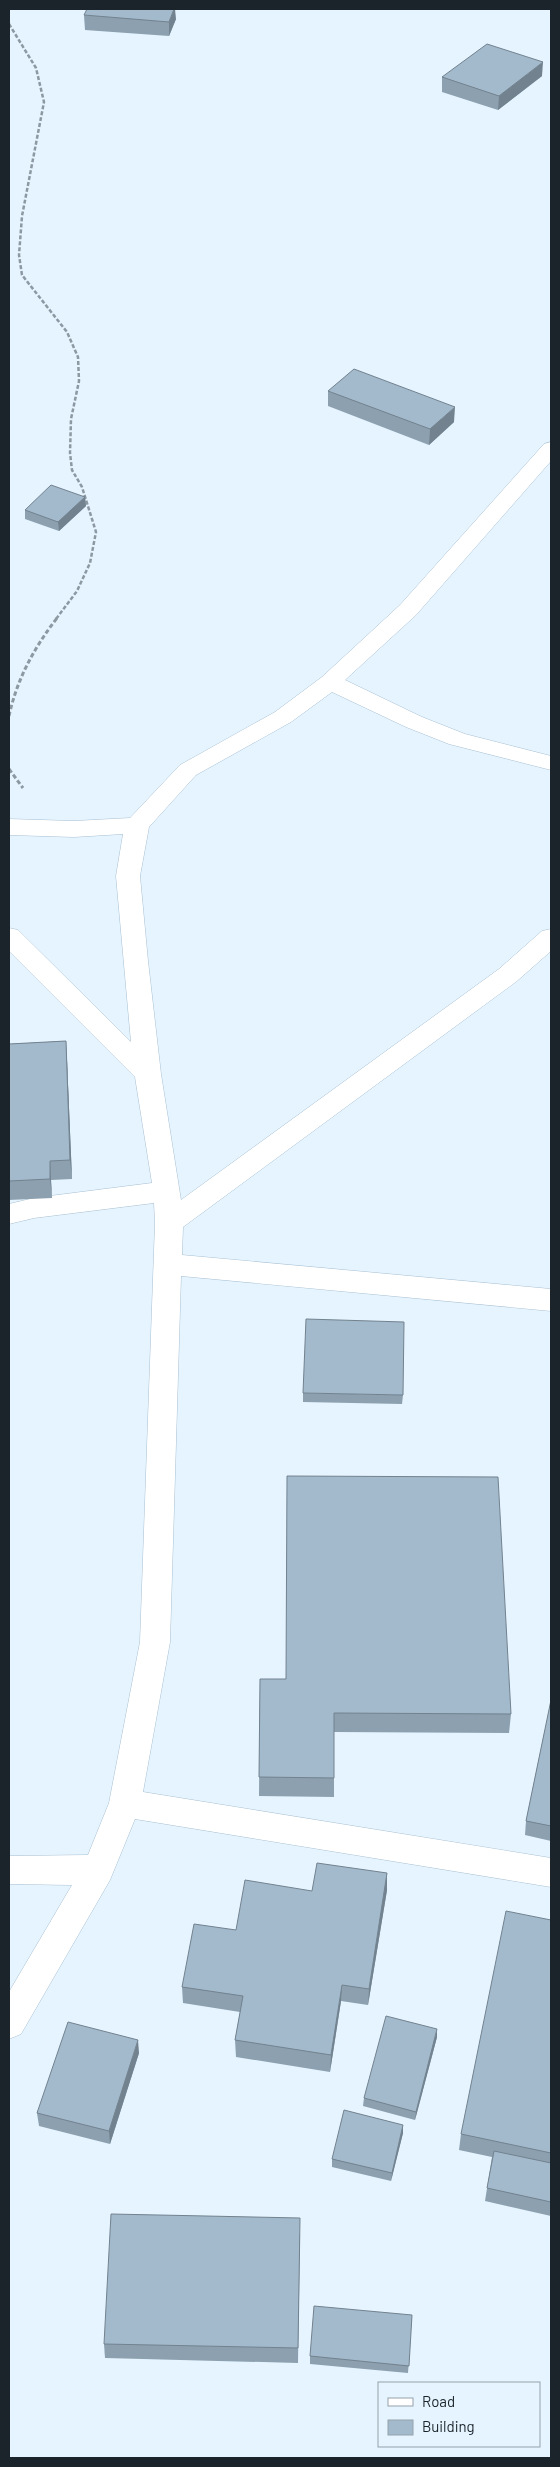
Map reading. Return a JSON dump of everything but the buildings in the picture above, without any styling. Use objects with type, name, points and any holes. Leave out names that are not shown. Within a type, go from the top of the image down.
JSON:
[{"type":"street","points":[[9,2023],[98,1870],[125,1803],[155,1642],[169,1223],[167,1191],[148,1074],[134,961],[128,876],[137,825],[188,770],[283,717],[330,682],[408,610],[551,448]]},
{"type":"street","points":[[330,682],[414,722],[457,739],[551,763]]},
{"type":"street","points":[[9,827],[74,829],[137,825]]},
{"type":"street","points":[[9,936],[148,1074]]},
{"type":"street","points":[[169,1223],[508,974],[551,937]]},
{"type":"street","points":[[9,1214],[34,1208],[167,1191]]},
{"type":"street","points":[[167,1264],[551,1300]]},
{"type":"street","points":[[125,1803],[551,1873]]},
{"type":"street","points":[[9,1870],[98,1870]]},
{"type":"path","points":[[9,24],[36,68],[44,102],[22,216],[19,255],[22,275],[67,332],[78,356],[79,381],[71,419],[70,453],[72,470],[82,487],[96,532],[90,562],[80,584],[40,640],[15,689],[9,716]]}]
